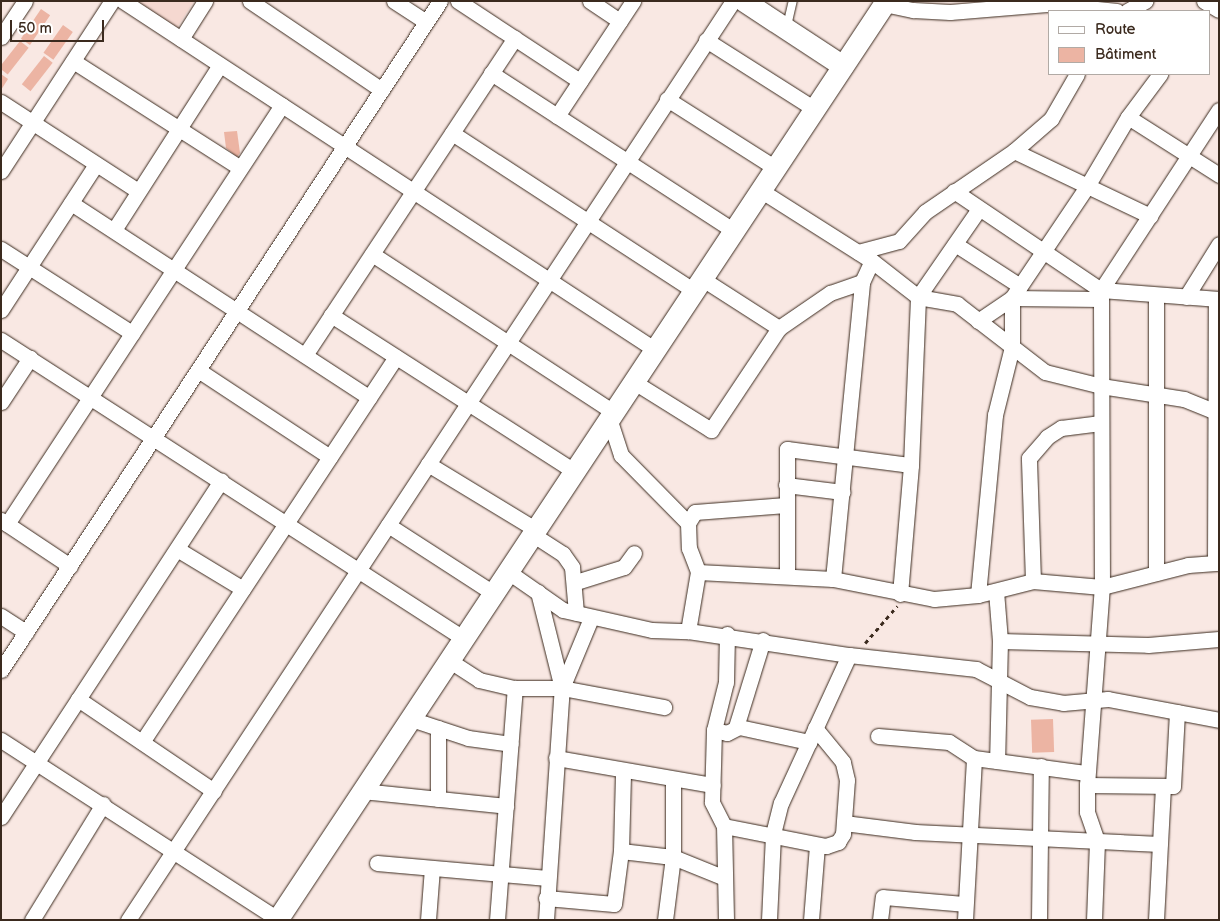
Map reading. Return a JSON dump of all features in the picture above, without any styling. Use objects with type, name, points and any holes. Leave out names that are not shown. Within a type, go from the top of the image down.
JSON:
[{"type":"street","points":[[1,38],[6,19],[25,1]]},
{"type":"street","points":[[1,171],[112,1]]},
{"type":"street","points":[[123,1],[654,349]]},
{"type":"street","points":[[181,39],[205,1]]},
{"type":"street","points":[[250,1],[382,90]]},
{"type":"street","points":[[394,1],[426,22]]},
{"type":"street","points":[[1,670],[440,1]]},
{"type":"street","points":[[458,1],[580,81]]},
{"type":"street","points":[[590,1],[620,21]]},
{"type":"street","points":[[557,116],[633,1]]},
{"type":"street","points":[[128,920],[733,1]]},
{"type":"street","points":[[744,1],[843,66]]},
{"type":"street","points":[[1129,10],[1145,1]]},
{"type":"street","points":[[1,740],[103,804],[277,919],[450,661],[493,592],[885,2],[913,10],[950,12],[1047,4],[1107,10]]},
{"type":"street","points":[[305,355],[515,38]]},
{"type":"street","points":[[706,40],[813,108]]},
{"type":"street","points":[[73,61],[240,168]]},
{"type":"street","points":[[114,230],[220,65]]},
{"type":"street","points":[[492,73],[733,230]]},
{"type":"street","points":[[858,252],[899,241],[926,212],[1014,150],[1051,119],[1076,75]]},
{"type":"street","points":[[978,321],[1016,292],[1086,188],[1128,117],[1159,75]]},
{"type":"street","points":[[667,99],[774,167]]},
{"type":"street","points":[[1,102],[138,191]]},
{"type":"street","points":[[70,566],[4,522],[90,397],[282,105]]},
{"type":"street","points":[[1094,920],[1097,841],[1087,812],[1087,779],[1095,702],[1102,587],[1101,295],[1219,110]]},
{"type":"street","points":[[1128,117],[1219,175]]},
{"type":"street","points":[[452,132],[587,221],[779,328]]},
{"type":"street","points":[[1014,150],[1086,188],[1150,216]]},
{"type":"street","points":[[1,310],[96,164]]},
{"type":"street","points":[[760,190],[872,261],[918,297],[957,304],[1044,372],[1101,386],[1184,399],[1217,413]]},
{"type":"street","points":[[954,191],[1044,252],[1101,295]]},
{"type":"street","points":[[70,203],[369,397]]},
{"type":"street","points":[[904,594],[918,297],[979,208]]},
{"type":"street","points":[[698,572],[833,579],[934,599],[978,595],[1033,581],[1102,587],[1188,565],[1217,563],[1217,299],[1156,295],[1016,292],[954,244]]},
{"type":"street","points":[[1186,297],[1219,244]]},
{"type":"street","points":[[1,248],[132,333]]},
{"type":"street","points":[[372,254],[507,343],[611,415],[621,454],[688,523]]},
{"type":"street","points":[[833,579],[862,282],[872,261]]},
{"type":"street","points":[[634,382],[711,430],[779,328],[830,292],[862,282]]},
{"type":"street","points":[[978,595],[995,415],[1012,347],[1016,292]]},
{"type":"street","points":[[1156,295],[1156,573]]},
{"type":"street","points":[[331,316],[574,471]]},
{"type":"street","points":[[1,340],[464,638]]},
{"type":"street","points":[[142,742],[396,357]]},
{"type":"street","points":[[1,402],[30,358]]},
{"type":"street","points":[[198,370],[330,458]]},
{"type":"street","points":[[1033,581],[1029,458],[1047,437],[1061,428],[1101,423]]},
{"type":"street","points":[[787,576],[787,450],[911,465]]},
{"type":"street","points":[[428,464],[534,532],[563,554],[572,567],[576,582],[576,613]]},
{"type":"street","points":[[1,817],[38,764],[78,699],[221,482]]},
{"type":"street","points":[[786,485],[843,492]]},
{"type":"street","points":[[688,631],[698,572],[689,548],[688,523],[695,512],[786,505]]},
{"type":"street","points":[[388,524],[493,592]]},
{"type":"street","points":[[177,549],[243,589]]},
{"type":"street","points":[[576,582],[624,567],[634,553]]},
{"type":"street","points":[[507,571],[563,610],[591,618],[652,630],[728,634],[854,656],[976,670],[1030,697],[1063,703],[1095,702],[1108,698],[1219,720]]},
{"type":"street","points":[[996,591],[1000,641],[996,761]]},
{"type":"street","points":[[538,592],[562,688]]},
{"type":"street","points":[[1,616],[26,632]]},
{"type":"street","points":[[546,920],[546,898],[562,688],[591,618]]},
{"type":"street","points":[[726,920],[724,826],[712,802],[712,786],[714,730],[726,682],[728,634]]},
{"type":"street","points":[[1000,641],[1148,645],[1219,639]]},
{"type":"street","points":[[714,730],[727,733],[736,727],[764,640]]},
{"type":"street","points":[[769,920],[773,834],[781,803],[815,728],[854,656]]},
{"type":"street","points":[[450,661],[479,680],[515,688],[562,688],[664,707]]},
{"type":"street","points":[[497,920],[515,688]]},
{"type":"street","points":[[78,699],[214,791]]},
{"type":"street","points":[[878,736],[949,742],[974,758],[1041,766],[1087,779],[1173,786],[1177,712]]},
{"type":"street","points":[[411,718],[468,738],[511,744]]},
{"type":"street","points":[[736,727],[809,742]]},
{"type":"street","points":[[438,728],[438,799]]},
{"type":"street","points":[[724,826],[773,834],[817,845],[826,846],[838,842],[844,823],[847,780],[843,762],[815,728]]},
{"type":"street","points":[[556,758],[673,781],[712,786]]},
{"type":"street","points":[[964,920],[974,758]]},
{"type":"street","points":[[1039,920],[1042,838],[1041,766]]},
{"type":"street","points":[[546,898],[614,904],[621,851],[623,772]]},
{"type":"street","points":[[665,920],[673,857],[673,781]]},
{"type":"street","points":[[1156,920],[1163,786]]},
{"type":"street","points":[[362,791],[506,806]]},
{"type":"street","points":[[32,920],[103,804]]},
{"type":"street","points":[[844,823],[915,832],[1160,844]]},
{"type":"street","points":[[811,920],[817,845]]},
{"type":"street","points":[[621,851],[673,857],[725,878]]},
{"type":"street","points":[[377,863],[548,878]]},
{"type":"street","points":[[428,920],[432,868]]},
{"type":"street","points":[[880,920],[883,897],[966,904]]},
{"type":"lane","points":[[786,29],[793,1]]},
{"type":"path","points":[[854,656],[904,594]]},
{"type":"shaded area","points":[[129,1],[194,1],[175,31]]},
{"type":"building","points":[[41,9],[50,15],[30,45],[21,39]]},
{"type":"building","points":[[63,25],[73,32],[53,60],[43,53]]},
{"type":"building","points":[[20,41],[29,48],[8,75],[1,69],[1,65]]},
{"type":"building","points":[[44,56],[53,63],[31,91],[22,84]]},
{"type":"building","points":[[1,74],[8,79],[1,90]]},
{"type":"building","points":[[237,131],[240,153],[237,157],[226,148],[224,132]]},
{"type":"building","points":[[1053,719],[1054,752],[1032,753],[1031,720]]}]
